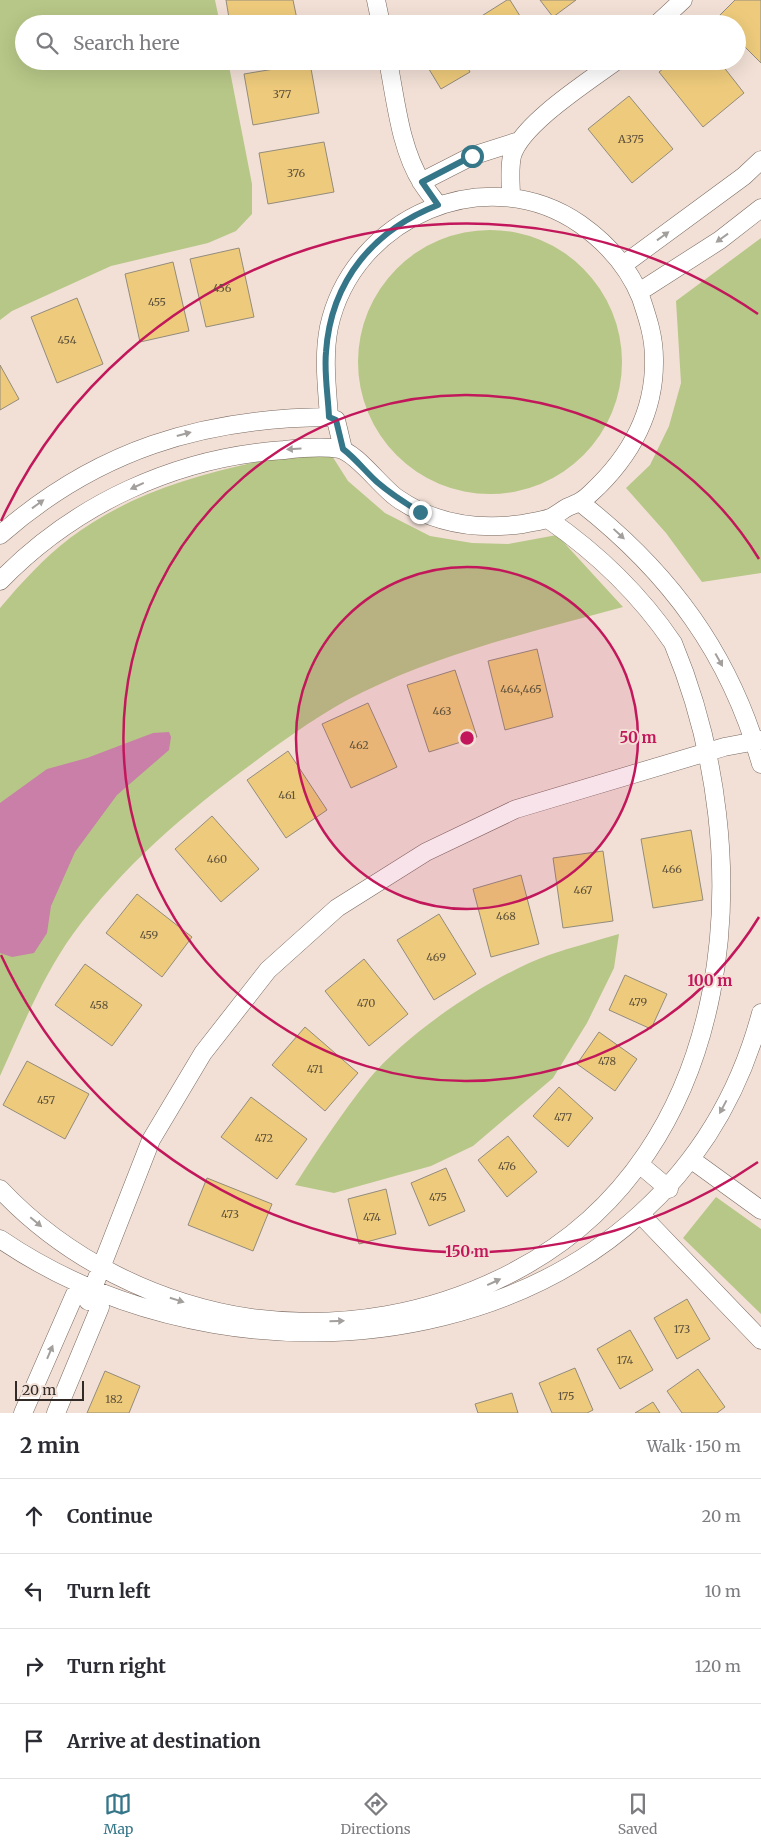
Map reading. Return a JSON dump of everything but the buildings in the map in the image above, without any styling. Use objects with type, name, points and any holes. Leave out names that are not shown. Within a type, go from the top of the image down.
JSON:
[{"type":"street","points":[[376,0],[379,15]]},
{"type":"street","points":[[667,15],[684,0]]},
{"type":"street","points":[[390,70],[400,120],[422,182],[438,205]]},
{"type":"street","points":[[511,198],[511,166],[519,141],[531,126],[604,70]]},
{"type":"street","points":[[422,182],[472,156],[519,141]]},
{"type":"street","points":[[623,265],[744,176],[761,160]]},
{"type":"street","points":[[0,581],[45,540],[77,517],[148,480],[186,467],[254,452],[303,448],[343,449],[358,461],[376,481],[397,498],[420,512],[445,521],[471,526],[498,527],[548,519],[581,503],[604,481],[630,449],[644,420],[651,396],[654,346],[649,322],[638,292],[623,265],[592,232],[574,220],[540,204],[511,198],[487,196],[462,199],[438,205],[415,214],[394,227],[359,261],[346,282],[335,304],[329,328],[326,352],[329,417]]},
{"type":"street","points":[[638,292],[720,240],[761,208]]},
{"type":"street","points":[[0,535],[53,494],[89,472],[126,454],[165,439],[205,428],[246,421],[329,417],[336,420],[343,449]]},
{"type":"street","points":[[581,503],[645,559],[688,612],[721,662],[740,701],[758,740],[761,764]]},
{"type":"street","points":[[548,519],[601,559],[652,615],[675,645],[694,678],[724,748],[729,766]]},
{"type":"street","points":[[56,1413],[87,1301],[151,1140],[203,1052],[268,970],[337,908],[426,852],[516,809],[724,748],[758,740]]},
{"type":"street","points":[[534,1300],[584,1269],[644,1218],[692,1160],[732,1091],[748,1054],[761,1013]]},
{"type":"street","points":[[0,1189],[38,1224],[68,1247],[100,1267],[166,1297],[237,1316],[311,1322],[386,1316],[424,1308],[494,1282],[528,1265],[590,1221],[618,1196],[644,1168],[670,1134],[692,1098],[707,1068]]},
{"type":"street","points":[[692,1160],[761,1210]]},
{"type":"street","points":[[644,1168],[669,1189]]},
{"type":"street","points":[[644,1218],[761,1340]]},
{"type":"street","points":[[0,1239],[42,1273],[87,1301],[118,1316]]},
{"type":"street","points":[[23,1413],[87,1301]]},
{"type":"green space","points":[[0,0],[215,0],[218,15],[15,15],[15,70],[230,70],[252,184],[252,214],[236,231],[208,243],[111,266],[12,311],[0,320]]},
{"type":"green space","points":[[490,230],[516,233],[540,240],[574,260],[592,278],[612,312],[619,336],[622,362],[619,388],[612,412],[592,446],[574,464],[540,484],[516,491],[490,494],[464,491],[440,484],[406,464],[388,446],[368,412],[361,388],[358,362],[361,336],[368,312],[388,278],[406,260],[440,240],[464,233]]},
{"type":"green space","points":[[761,238],[761,573],[702,582],[666,533],[626,488],[650,465],[669,426],[681,383],[676,301]]},
{"type":"green space","points":[[327,448],[348,481],[385,513],[430,536],[472,543],[508,544],[557,535],[623,607],[458,654],[394,678],[349,699],[320,716],[228,782],[156,842],[92,909],[62,950],[42,985],[0,1076],[0,608],[33,571],[60,546],[99,519],[129,503],[160,489],[192,478],[259,461]]},
{"type":"green space","points":[[619,934],[614,968],[587,1023],[553,1078],[473,1146],[431,1166],[334,1193],[295,1185],[330,1131],[369,1079],[405,1043],[428,1025],[477,991],[526,964],[558,952]]},
{"type":"green space","points":[[716,1197],[761,1229],[761,1314],[683,1238]]},
{"type":"shaded area","points":[[169,732],[171,737],[169,750],[117,795],[75,852],[51,906],[47,933],[34,953],[12,957],[0,953],[0,803],[47,769],[87,758],[153,733]]},
{"type":"route","points":[[420,512],[397,498],[376,481],[358,461],[343,449],[336,420],[329,417],[326,352],[329,328],[335,304],[359,261],[376,242],[394,227],[415,214],[438,205],[422,182],[472,156]]}]
